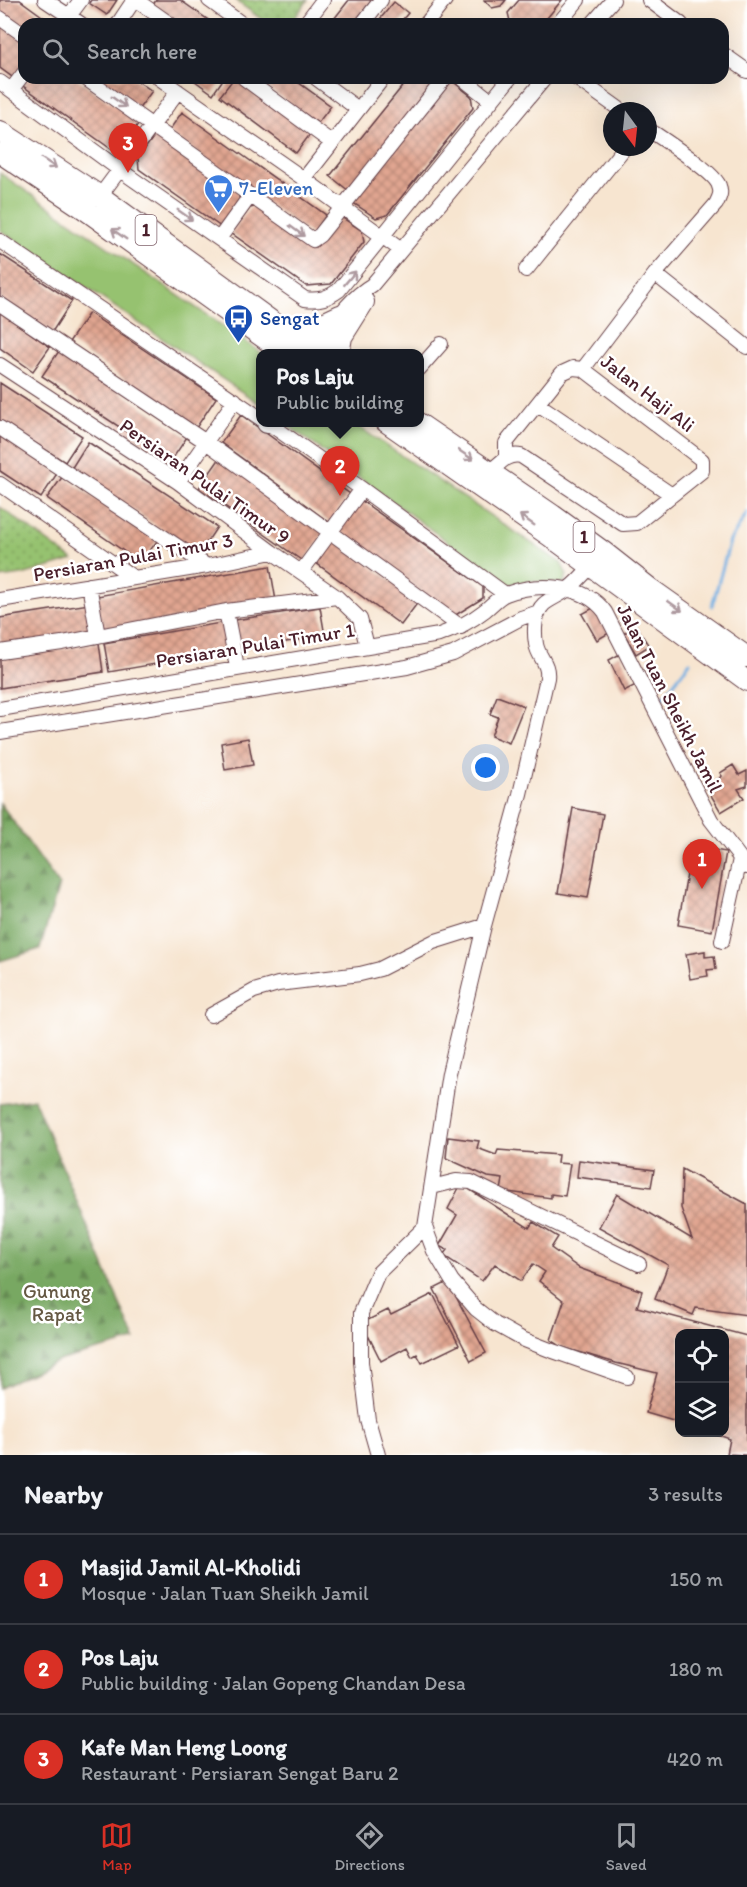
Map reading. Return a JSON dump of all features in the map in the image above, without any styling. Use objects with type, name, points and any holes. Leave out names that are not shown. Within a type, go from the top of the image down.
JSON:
[{"type":"highway","name":"1","points":[[0,131],[100,196],[290,333],[308,349]]},
{"type":"highway","name":"1","points":[[0,153],[182,278],[279,349]]},
{"type":"highway","points":[[182,278],[306,349]]},
{"type":"highway","points":[[338,349],[368,294]]},
{"type":"highway","points":[[290,333],[314,328],[340,315]]},
{"type":"highway","points":[[380,427],[391,432],[404,427]]},
{"type":"highway","name":"1","points":[[404,427],[490,472],[553,515],[651,589],[747,657]]},
{"type":"highway","name":"1","points":[[404,427],[747,681]]},
{"type":"highway","points":[[553,515],[558,525],[588,548],[591,566],[603,567],[620,573],[638,586],[651,589]]},
{"type":"street","points":[[45,0],[72,18]]},
{"type":"street","points":[[76,18],[81,0]]},
{"type":"street","points":[[122,18],[135,0],[161,18]]},
{"type":"street","points":[[208,0],[234,18]]},
{"type":"street","points":[[310,18],[323,0]]},
{"type":"street","points":[[367,18],[381,0]]},
{"type":"street","points":[[563,18],[578,0]]},
{"type":"street","points":[[597,18],[613,0]]},
{"type":"street","points":[[649,0],[673,18]]},
{"type":"street","points":[[430,18],[441,1]]},
{"type":"street","points":[[0,18],[18,31]]},
{"type":"street","points":[[729,58],[747,71]]},
{"type":"street","points":[[18,77],[5,86],[120,170],[305,299],[316,300],[329,297],[339,290],[505,84]]},
{"type":"street","points":[[93,84],[313,240],[320,235],[441,84]]},
{"type":"street","points":[[168,84],[401,250]]},
{"type":"street","points":[[252,84],[331,142]]},
{"type":"street","points":[[326,84],[358,109]]},
{"type":"street","points":[[304,179],[377,84]]},
{"type":"street","points":[[470,84],[490,100]]},
{"type":"street","points":[[317,349],[368,294],[401,250],[539,84]]},
{"type":"street","points":[[584,84],[609,102]]},
{"type":"street","points":[[100,196],[178,91]]},
{"type":"street","name":"Jalan Haji Ali","points":[[507,457],[513,454],[521,456],[623,524],[630,525],[637,523],[702,471],[702,460],[583,369],[655,274],[716,204],[720,195],[717,181],[657,135]]},
{"type":"street","points":[[526,270],[618,156]]},
{"type":"street","points":[[219,239],[250,196]]},
{"type":"street","points":[[0,242],[256,415]]},
{"type":"street","points":[[655,274],[747,348]]},
{"type":"street","points":[[316,349],[340,315],[364,290],[368,294]]},
{"type":"street","points":[[0,304],[206,442],[461,627]]},
{"type":"street","points":[[424,364],[441,344]]},
{"type":"street","name":"Persiaran Pulai Timur 9","points":[[0,365],[178,482],[337,597],[360,619],[367,646]]},
{"type":"street","points":[[490,472],[507,457],[506,442],[562,373],[573,368],[583,369]]},
{"type":"street","points":[[178,482],[235,400]]},
{"type":"street","points":[[538,404],[672,495]]},
{"type":"street","points":[[273,427],[505,594],[525,590],[569,589]]},
{"type":"street","points":[[0,428],[207,566]]},
{"type":"street","points":[[0,484],[134,578]]},
{"type":"street","points":[[301,572],[362,489]]},
{"type":"street","name":"Persiaran Pulai Timur 3","points":[[0,600],[207,566],[272,552]]},
{"type":"street","points":[[591,566],[569,589],[544,604],[539,612],[537,652],[544,660],[548,670],[547,678],[449,1073],[425,1227],[452,1281],[476,1309],[495,1324],[522,1339],[627,1377]]},
{"type":"street","points":[[89,585],[98,636]]},
{"type":"street","name":"Jalan Tuan Sheikh Jamil","points":[[569,589],[591,597],[605,612],[711,819],[743,863]]},
{"type":"street","name":"Persiaran Pulai Timur 1","points":[[0,709],[237,667],[439,635],[461,627],[505,594]]},
{"type":"street","points":[[0,652],[226,611],[337,597]]},
{"type":"street","points":[[226,611],[237,667]]},
{"type":"street","points":[[0,732],[407,667],[453,654],[520,618],[539,612]]},
{"type":"street","points":[[722,941],[743,863]]},
{"type":"street","points":[[211,1015],[254,991],[278,984],[360,974],[380,969],[433,942],[484,926]]},
{"type":"street","points":[[432,1187],[456,1181],[471,1182],[639,1264]]},
{"type":"street","points":[[378,1455],[368,1420],[361,1362],[361,1313],[378,1274],[425,1227]]},
{"type":"green space","points":[[235,0],[308,0],[294,18],[260,18]]},
{"type":"green space","points":[[0,173],[256,349],[256,401],[0,230]]},
{"type":"green space","points":[[290,427],[359,427],[561,563],[567,575],[563,584],[532,581],[507,585]]},
{"type":"green space","points":[[0,507],[73,560],[22,575],[0,578]]},
{"type":"green space","points":[[0,803],[59,885],[40,949],[0,961]]},
{"type":"green space","name":"Gunung Rapat","points":[[34,1099],[135,1340],[61,1360],[0,1388],[0,1104]]},
{"type":"building","points":[[0,0],[20,0],[45,18],[18,18],[18,26],[0,13]]},
{"type":"building","points":[[91,0],[117,0],[107,15],[89,3]]},
{"type":"building","points":[[156,0],[180,0],[206,18],[171,18],[153,5]]},
{"type":"building","points":[[349,0],[372,0],[358,18],[335,18]]},
{"type":"building","points":[[484,0],[506,0],[501,6],[492,8]]},
{"type":"building","points":[[519,0],[562,0],[547,18],[509,18],[508,13]]},
{"type":"building","points":[[394,2],[408,13],[404,18],[381,18]]},
{"type":"building","points":[[0,23],[18,36],[18,75],[15,79],[0,68]]},
{"type":"building","points":[[24,84],[84,84],[139,123],[123,147],[111,149],[23,86]]},
{"type":"building","points":[[101,84],[142,84],[152,91],[138,110]]},
{"type":"building","points":[[199,84],[220,84],[213,94]]},
{"type":"building","points":[[229,84],[247,84],[311,133],[296,153],[220,96]]},
{"type":"building","points":[[263,84],[300,84],[331,106],[318,123]]},
{"type":"building","points":[[404,84],[435,84],[349,191],[330,176]]},
{"type":"building","points":[[448,84],[456,84],[471,96],[473,108],[387,215],[376,218],[352,202]]},
{"type":"building","points":[[182,112],[326,215],[312,235],[168,132]]},
{"type":"building","points":[[155,135],[238,192],[240,202],[221,227],[139,169],[138,158]]},
{"type":"building","points":[[259,206],[316,247],[341,217],[362,231],[364,242],[331,284],[306,286],[231,233],[250,208]]},
{"type":"building","points":[[0,254],[72,301],[52,332],[0,298]]},
{"type":"building","points":[[0,312],[50,347],[33,371],[0,348]]},
{"type":"building","points":[[89,313],[216,398],[196,428],[69,342]]},
{"type":"building","points":[[59,351],[187,437],[171,461],[42,376]]},
{"type":"building","points":[[0,383],[82,436],[65,462],[0,421]]},
{"type":"building","points":[[241,415],[350,494],[329,522],[221,443]]},
{"type":"building","points":[[0,434],[58,472],[41,498],[0,471]]},
{"type":"building","points":[[88,442],[217,527],[199,554],[71,469]]},
{"type":"building","points":[[220,458],[325,532],[304,562],[199,488]]},
{"type":"building","points":[[63,476],[157,541],[141,563],[47,498]]},
{"type":"building","points":[[359,499],[483,587],[483,598],[454,616],[338,529]]},
{"type":"building","points":[[330,536],[419,601],[401,625],[312,560]]},
{"type":"building","points":[[270,566],[276,601],[103,631],[97,596]]},
{"type":"building","points":[[89,604],[94,634],[0,649],[0,618]]},
{"type":"building","points":[[320,607],[325,636],[239,649],[235,620]]},
{"type":"building","points":[[595,607],[609,633],[597,640],[582,614]]},
{"type":"building","points":[[226,622],[231,651],[109,672],[104,643]]},
{"type":"building","points":[[636,626],[649,646],[636,654],[624,633]]},
{"type":"building","points":[[99,643],[103,672],[0,688],[0,659]]},
{"type":"building","points":[[620,654],[636,685],[624,691],[609,660]]},
{"type":"building","points":[[497,696],[524,706],[509,743],[491,736],[498,717],[490,714]]},
{"type":"building","points":[[248,738],[253,765],[225,770],[221,743]]},
{"type":"building","points":[[733,765],[739,775],[747,771],[747,786],[738,789],[744,798],[721,812],[706,787],[722,776],[720,773]]},
{"type":"building","points":[[573,808],[603,814],[588,898],[558,893]]},
{"type":"building","points":[[692,846],[726,852],[712,931],[678,925]]},
{"type":"building","points":[[705,951],[705,957],[714,956],[716,969],[707,970],[708,976],[690,979],[686,954]]},
{"type":"building","points":[[448,1137],[479,1141],[477,1148],[496,1155],[498,1150],[558,1155],[557,1163],[570,1164],[565,1196],[551,1194],[551,1198],[501,1191],[503,1179],[488,1177],[446,1158]]},
{"type":"building","points":[[579,1160],[654,1170],[651,1187],[577,1177]]},
{"type":"building","points":[[682,1169],[747,1204],[747,1315],[696,1308],[693,1315],[655,1299],[668,1265],[599,1227],[617,1194],[692,1239],[681,1208]]},
{"type":"building","points":[[461,1184],[529,1228],[533,1222],[558,1237],[551,1248],[579,1268],[642,1291],[637,1307],[720,1329],[675,1329],[675,1422],[646,1413],[657,1373],[562,1347],[551,1340],[564,1301],[539,1281],[545,1272],[533,1264],[521,1281],[495,1264],[482,1281],[443,1255],[447,1250],[439,1246],[457,1215],[448,1209]]},
{"type":"building","points":[[448,1282],[486,1353],[471,1361],[434,1289]]},
{"type":"building","points":[[433,1294],[459,1345],[422,1363],[417,1354],[412,1357],[407,1347],[381,1361],[362,1323],[388,1310],[391,1315]]},
{"type":"building","points":[[729,1331],[747,1336],[747,1455],[727,1454],[730,1439],[724,1437],[729,1437]]},
{"type":"waterway","points":[[712,606],[730,541],[747,513]]},
{"type":"waterway","points":[[663,697],[690,662]]},
{"type":"place","name":"Kafe Man Heng Loong","points":[[128,173]]},
{"type":"place","name":"7-Eleven","points":[[218,214]]},
{"type":"place","name":"Sengat","points":[[239,344]]},
{"type":"place","name":"Pos Laju","points":[[340,496]]},
{"type":"place","name":"Masjid Jamil Al-Kholidi","points":[[702,889]]}]
